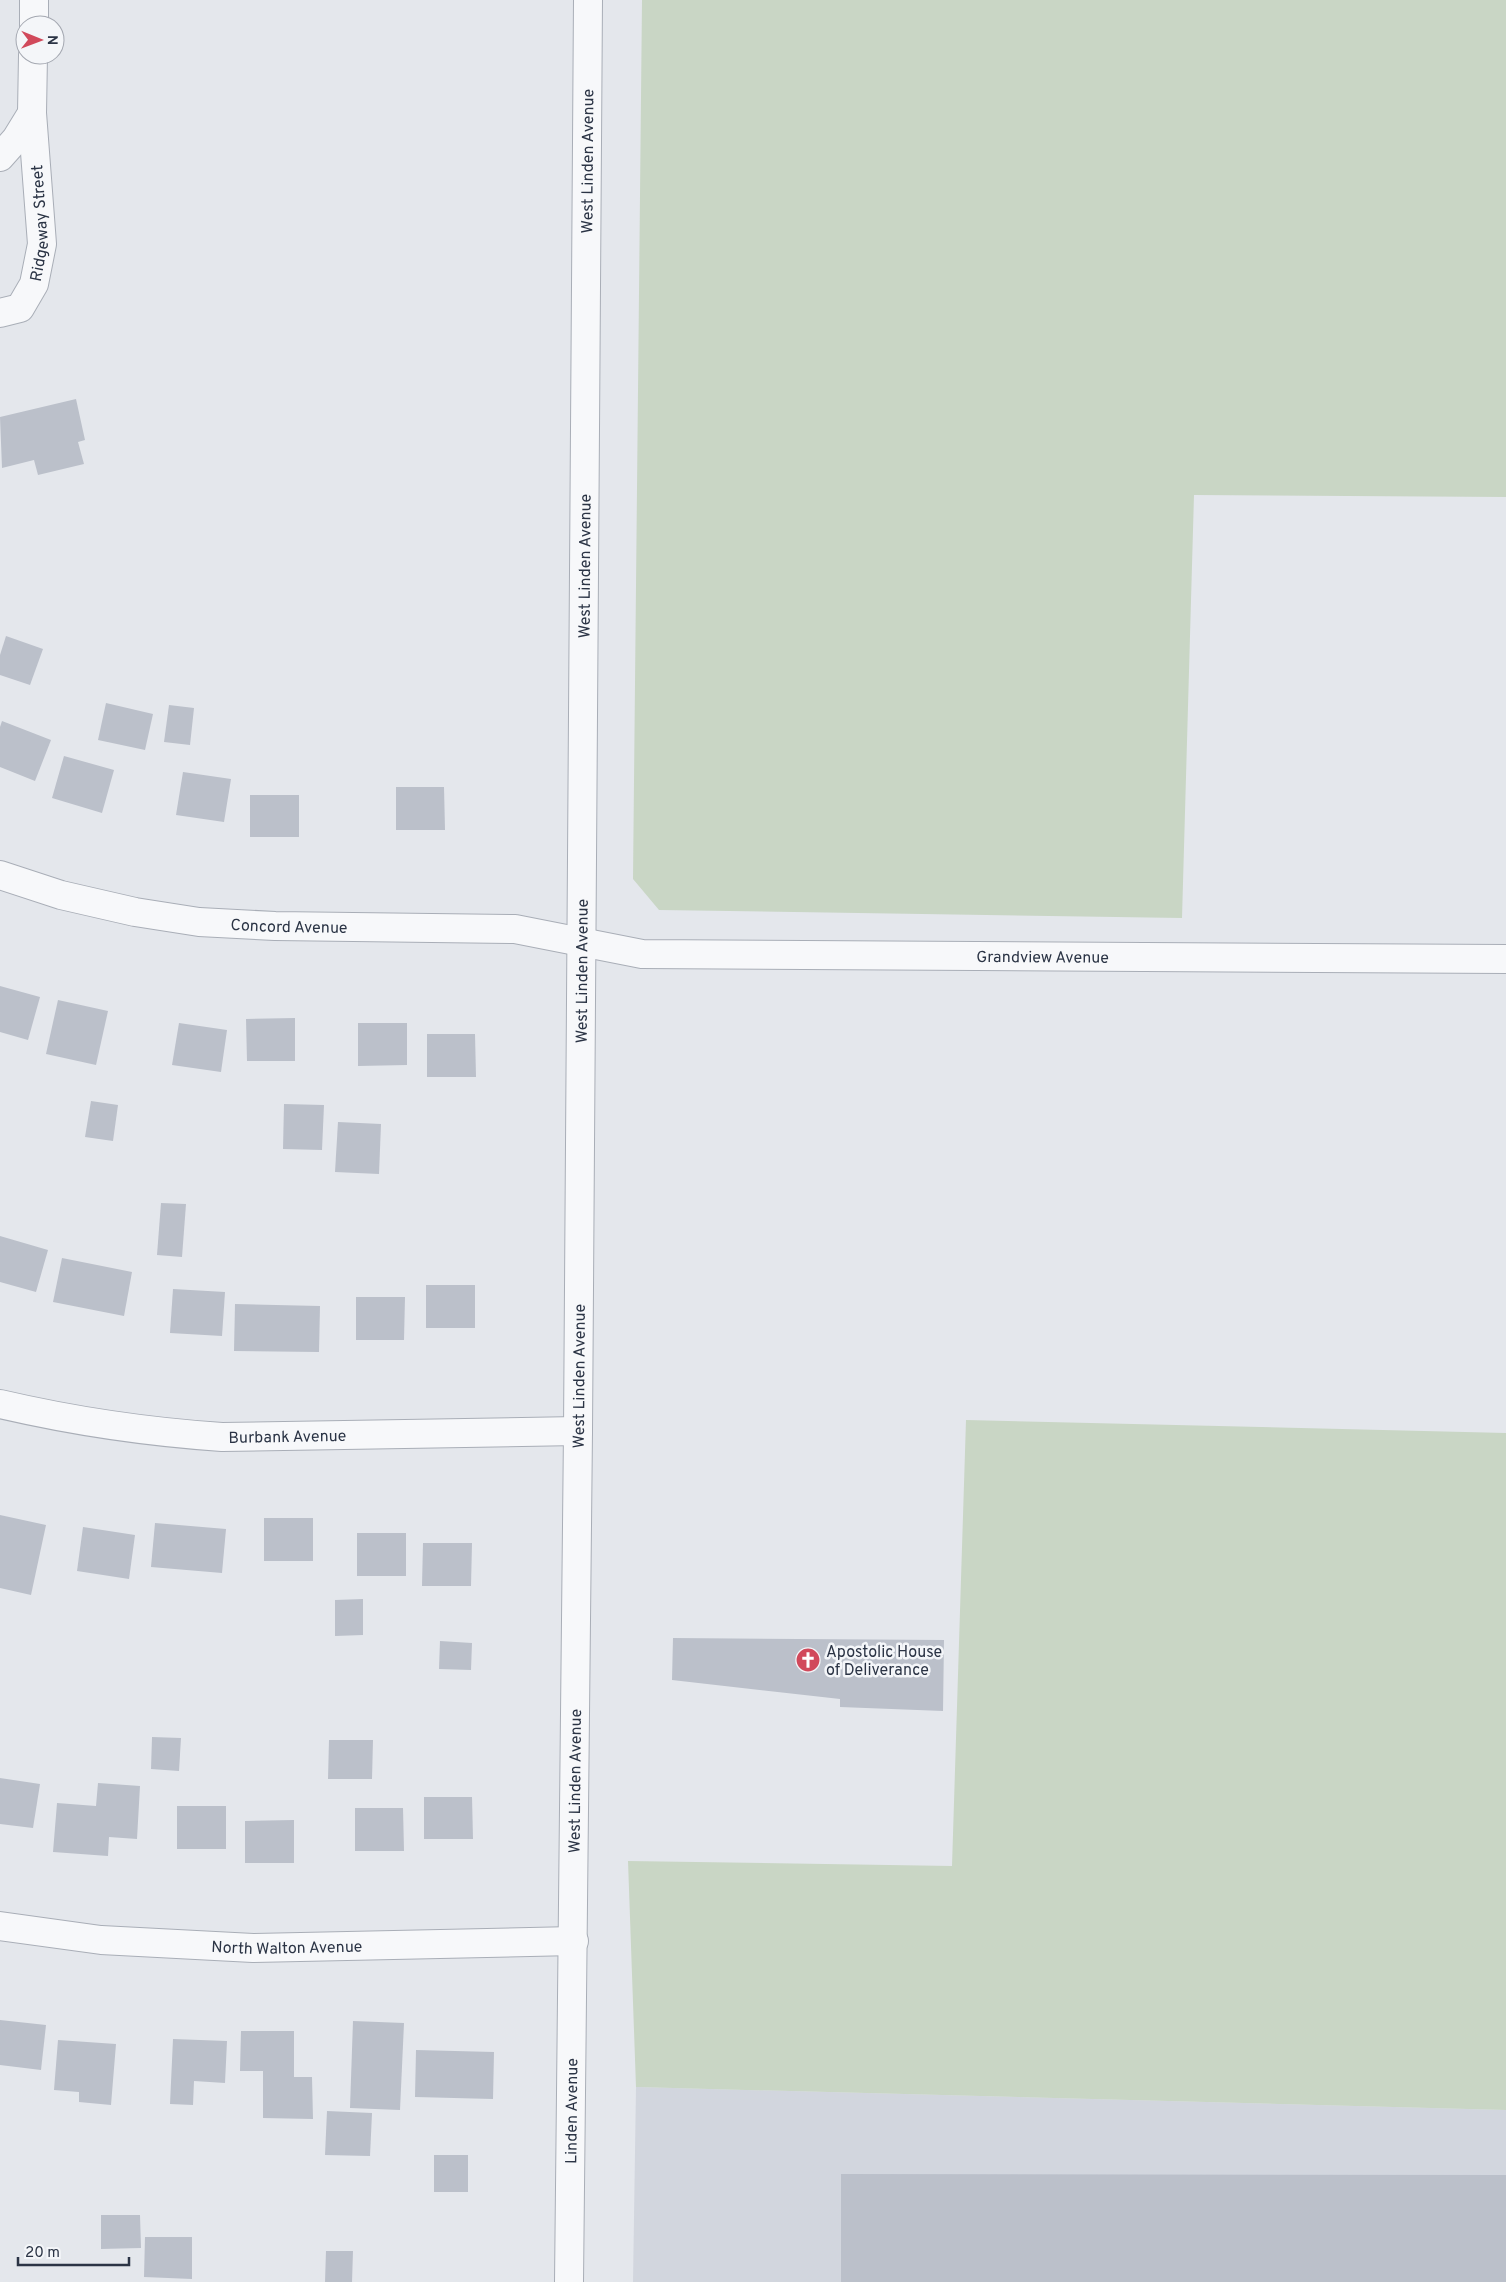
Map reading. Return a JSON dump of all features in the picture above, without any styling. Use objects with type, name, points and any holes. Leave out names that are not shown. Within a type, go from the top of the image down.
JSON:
[{"type":"street","points":[[34,0],[34,15]]},
{"type":"street","name":"West Linden Avenue","points":[[574,1941],[588,0]]},
{"type":"street","name":"Ridgeway Street","points":[[0,313],[20,308],[34,284],[42,244],[32,113],[33,65]]},
{"type":"street","name":"Ridgeway Street","points":[[0,157],[16,139],[32,113]]},
{"type":"street","name":"Concord Avenue","points":[[0,875],[61,895],[135,912],[199,922],[275,926],[515,929],[582,942]]},
{"type":"street","name":"Grandview Avenue","points":[[582,942],[642,954],[1506,959]]},
{"type":"street","name":"Burbank Avenue","points":[[0,1404],[36,1413],[165,1433],[222,1437],[578,1431]]},
{"type":"street","name":"North Walton Avenue","points":[[0,1926],[101,1940],[253,1948],[574,1941]]},
{"type":"street","name":"Linden Avenue","points":[[569,2282],[574,1941]]},
{"type":"shaded area","points":[[636,2087],[1506,2110],[1506,2282],[633,2282]]},
{"type":"green space","points":[[642,0],[1506,0],[1506,497],[1194,495],[1182,918],[659,910],[633,879]]},
{"type":"green space","points":[[966,1420],[1506,1433],[1506,2110],[636,2087],[628,1861],[952,1866]]},
{"type":"building","points":[[76,399],[85,440],[78,442],[84,464],[38,475],[34,460],[2,468],[0,417]]},
{"type":"building","points":[[6,636],[43,649],[30,685],[0,675],[0,655]]},
{"type":"building","points":[[106,703],[153,714],[145,750],[98,740]]},
{"type":"building","points":[[169,705],[194,708],[190,745],[164,742]]},
{"type":"building","points":[[2,721],[51,740],[35,781],[0,767],[0,727]]},
{"type":"building","points":[[64,756],[114,770],[102,813],[52,798]]},
{"type":"building","points":[[183,772],[231,779],[224,822],[176,815]]},
{"type":"building","points":[[396,787],[444,787],[445,830],[396,830]]},
{"type":"building","points":[[250,795],[299,795],[299,837],[250,837]]},
{"type":"building","points":[[0,986],[40,997],[28,1040],[0,1032]]},
{"type":"building","points":[[58,1000],[108,1011],[96,1065],[46,1054]]},
{"type":"building","points":[[295,1018],[295,1061],[247,1061],[246,1019]]},
{"type":"building","points":[[179,1023],[227,1030],[221,1072],[172,1065]]},
{"type":"building","points":[[358,1023],[407,1023],[407,1065],[358,1066]]},
{"type":"building","points":[[427,1034],[475,1034],[476,1077],[427,1077]]},
{"type":"building","points":[[91,1101],[118,1105],[113,1141],[85,1137]]},
{"type":"building","points":[[284,1104],[324,1105],[322,1150],[283,1149]]},
{"type":"building","points":[[338,1122],[381,1124],[379,1174],[335,1172]]},
{"type":"building","points":[[161,1203],[186,1204],[182,1257],[157,1255]]},
{"type":"building","points":[[0,1236],[48,1250],[36,1292],[0,1282]]},
{"type":"building","points":[[62,1258],[132,1272],[124,1316],[53,1302]]},
{"type":"building","points":[[426,1285],[475,1285],[475,1328],[426,1328]]},
{"type":"building","points":[[173,1289],[225,1292],[222,1336],[170,1333]]},
{"type":"building","points":[[356,1297],[405,1297],[404,1340],[356,1340]]},
{"type":"building","points":[[235,1304],[320,1306],[319,1352],[234,1351]]},
{"type":"building","points":[[0,1515],[46,1525],[31,1595],[0,1588]]},
{"type":"building","points":[[264,1518],[313,1518],[313,1561],[264,1561]]},
{"type":"building","points":[[155,1523],[226,1529],[222,1573],[151,1567]]},
{"type":"building","points":[[83,1527],[135,1535],[129,1579],[77,1571]]},
{"type":"building","points":[[357,1533],[406,1533],[406,1576],[357,1576]]},
{"type":"building","points":[[423,1543],[472,1543],[471,1586],[422,1586]]},
{"type":"building","points":[[363,1599],[363,1635],[335,1636],[335,1600]]},
{"type":"building","name":"Apostolic House of Deliverance","points":[[673,1638],[944,1640],[943,1711],[840,1707],[840,1699],[672,1680]]},
{"type":"building","points":[[440,1641],[472,1643],[471,1670],[439,1669]]},
{"type":"building","points":[[152,1737],[181,1738],[179,1771],[151,1769]]},
{"type":"building","points":[[329,1740],[373,1740],[372,1779],[328,1779]]},
{"type":"building","points":[[0,1778],[40,1784],[33,1828],[0,1824]]},
{"type":"building","points":[[98,1783],[140,1786],[137,1839],[109,1837],[108,1856],[53,1852],[57,1803],[96,1806]]},
{"type":"building","points":[[424,1797],[472,1797],[473,1839],[424,1839]]},
{"type":"building","points":[[177,1806],[226,1806],[226,1849],[177,1849]]},
{"type":"building","points":[[355,1808],[403,1808],[404,1851],[355,1851]]},
{"type":"building","points":[[294,1820],[294,1863],[245,1863],[245,1821]]},
{"type":"building","points":[[0,2020],[46,2025],[41,2070],[0,2065]]},
{"type":"building","points":[[353,2021],[404,2023],[400,2110],[350,2108]]},
{"type":"building","points":[[241,2031],[294,2031],[294,2077],[312,2077],[313,2119],[263,2118],[263,2071],[240,2071]]},
{"type":"building","points":[[173,2039],[227,2041],[225,2083],[194,2081],[193,2105],[170,2104]]},
{"type":"building","points":[[58,2040],[116,2044],[111,2105],[79,2102],[79,2092],[54,2090]]},
{"type":"building","points":[[416,2050],[494,2052],[493,2099],[415,2097]]},
{"type":"building","points":[[327,2111],[372,2113],[370,2156],[325,2155]]},
{"type":"building","points":[[434,2155],[468,2155],[468,2192],[434,2192]]},
{"type":"building","points":[[841,2174],[1506,2175],[1506,2282],[841,2282]]},
{"type":"building","points":[[101,2215],[140,2215],[141,2248],[101,2249]]},
{"type":"building","points":[[145,2237],[192,2237],[192,2279],[144,2277]]},
{"type":"building","points":[[326,2251],[353,2251],[352,2282],[325,2282]]},
{"type":"place","name":"Apostolic House of Deliverance","points":[[808,1660]]}]
